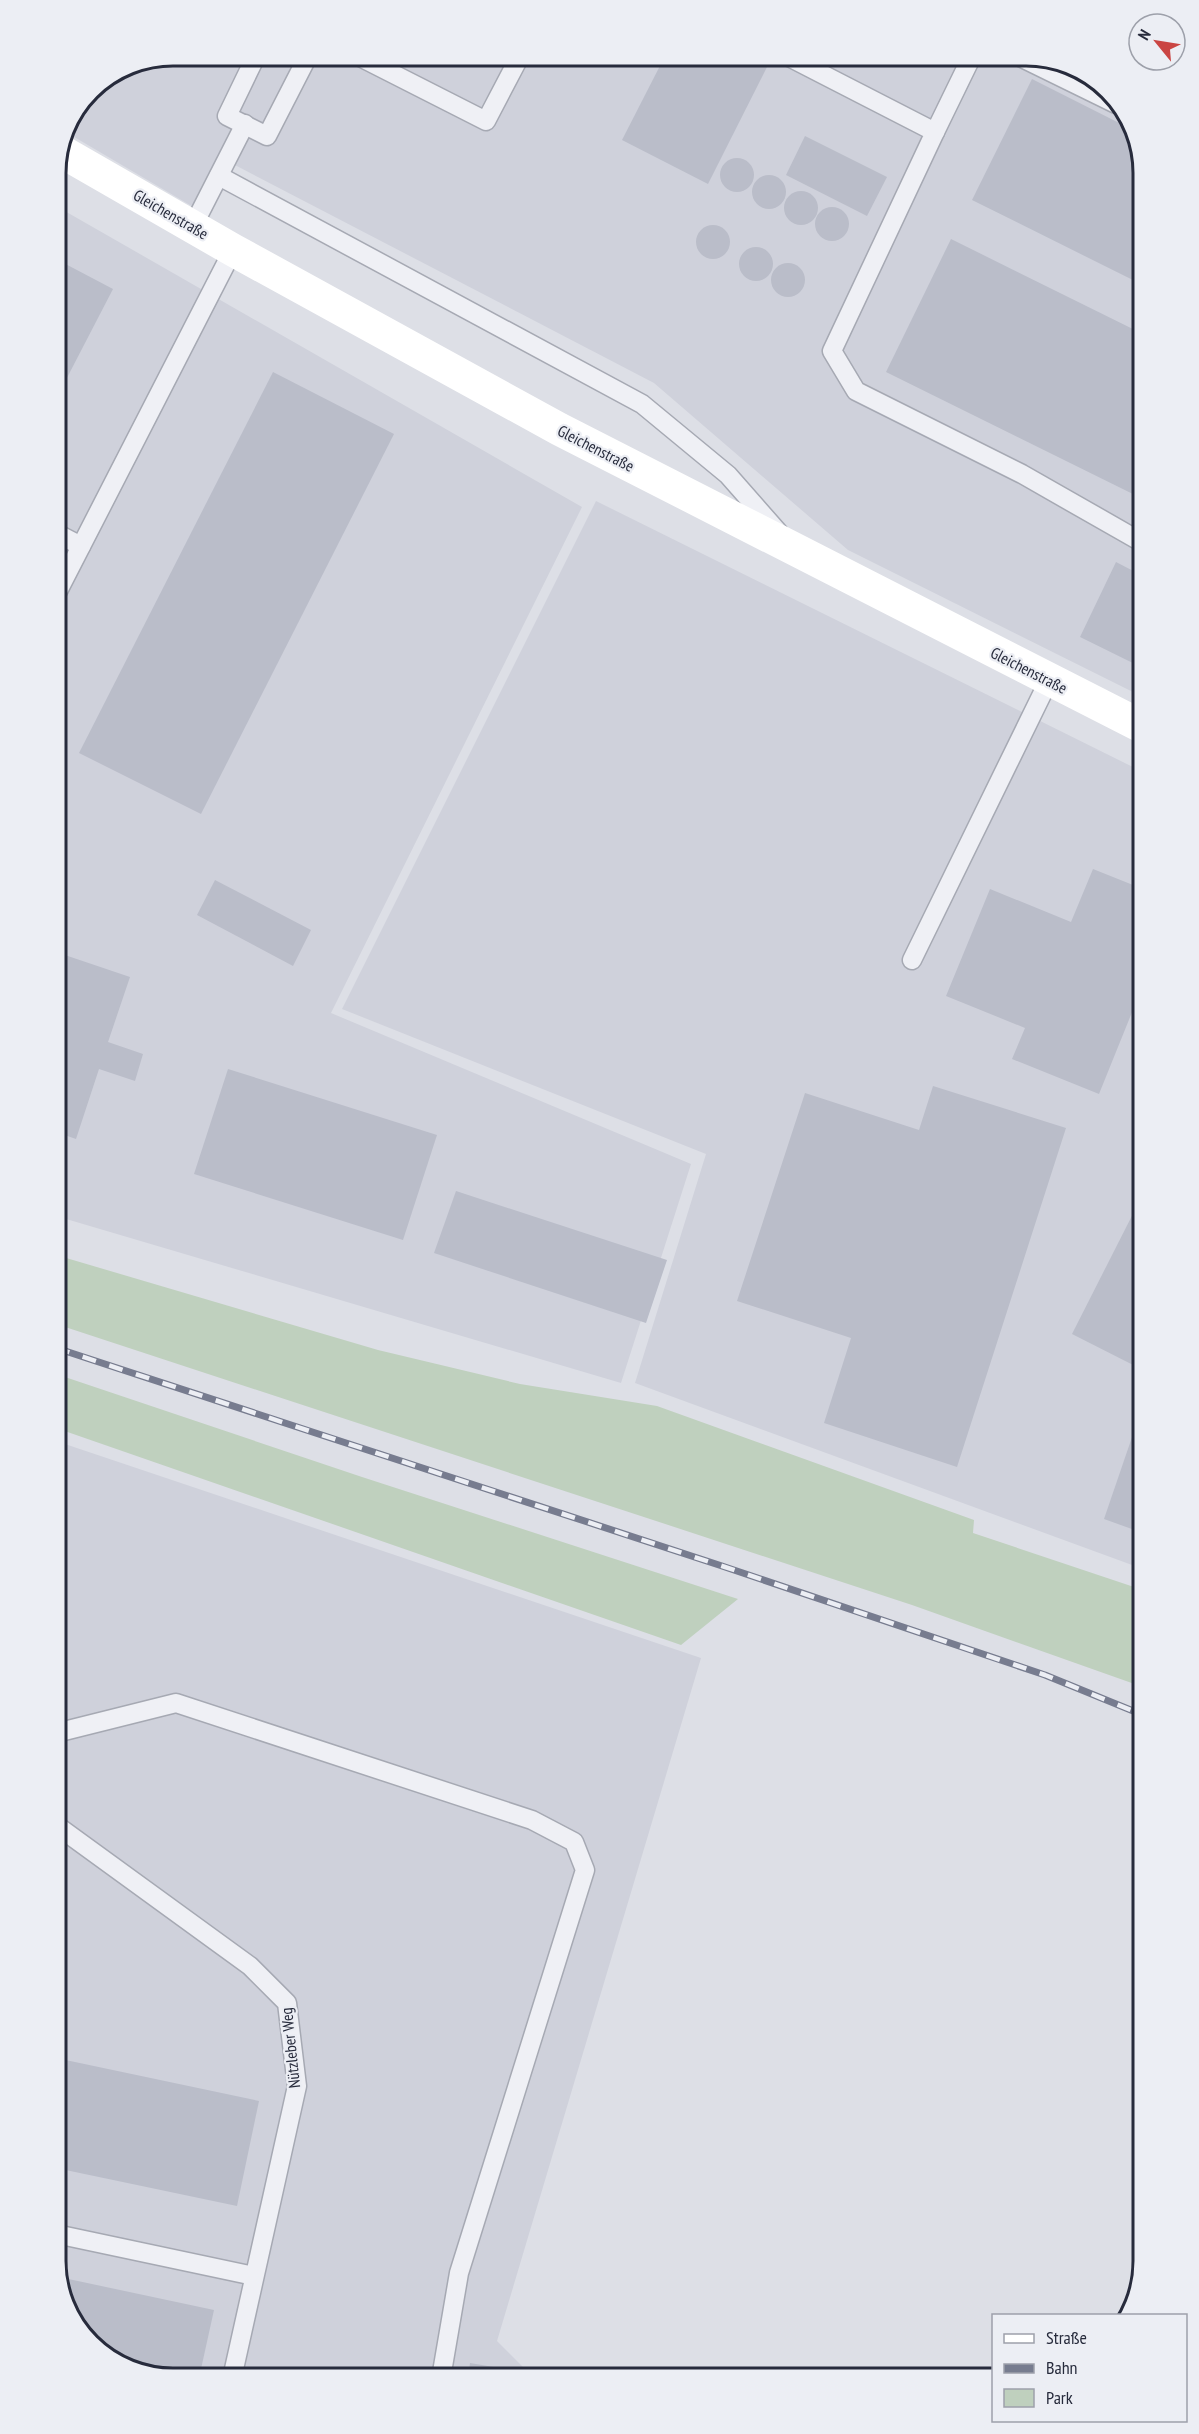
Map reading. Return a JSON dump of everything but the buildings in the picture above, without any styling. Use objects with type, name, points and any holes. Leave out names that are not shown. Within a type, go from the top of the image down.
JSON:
[{"type":"street","name":"Gleichenstraße","points":[[68,155],[232,250],[559,429],[796,552],[1133,722]]},
{"type":"lane","points":[[251,66],[227,116],[267,135],[303,66]]},
{"type":"lane","points":[[378,66],[486,121],[515,66]]},
{"type":"lane","points":[[806,66],[935,132]]},
{"type":"lane","points":[[967,66],[832,351],[856,391],[1022,474],[1133,537]]},
{"type":"lane","points":[[1041,67],[1102,97]]},
{"type":"lane","points":[[194,226],[245,124]]},
{"type":"lane","points":[[219,176],[642,404],[728,475],[796,552]]},
{"type":"lane","points":[[66,575],[232,250]]},
{"type":"lane","points":[[66,538],[81,546]]},
{"type":"lane","points":[[912,960],[1049,680]]},
{"type":"lane","points":[[66,1730],[176,1703],[532,1820],[574,1842],[585,1870],[459,2273],[443,2368]]},
{"type":"lane","name":"Nützleber Weg","points":[[66,1832],[250,1966],[287,2003],[297,2086],[234,2368]]},
{"type":"lane","points":[[66,2236],[254,2276]]},
{"type":"shaded area","points":[[166,66],[1033,66],[1061,72],[1080,80],[1102,97],[1119,119],[1129,145],[1133,166],[1133,692],[848,550],[654,383],[233,164],[207,215],[73,136],[80,119],[97,97],[119,80],[132,74]]},
{"type":"shaded area","points":[[66,212],[582,507],[331,1013],[691,1164],[621,1383],[66,1219]]},
{"type":"shaded area","points":[[596,501],[1133,767],[1133,1565],[635,1383],[706,1154],[342,1009]]},
{"type":"shaded area","points":[[66,1444],[701,1658],[497,2341],[524,2368],[166,2368],[145,2364],[119,2354],[97,2337],[80,2315],[70,2289],[66,2268]]},
{"type":"green space","points":[[66,1258],[378,1350],[520,1384],[657,1406],[974,1520],[973,1533],[1133,1587],[1133,1683],[912,1605],[66,1327]]},
{"type":"green space","points":[[66,1377],[362,1477],[738,1599],[681,1645],[66,1431]]},
{"type":"railway","points":[[66,1351],[722,1566],[1045,1675],[1133,1711]]}]
